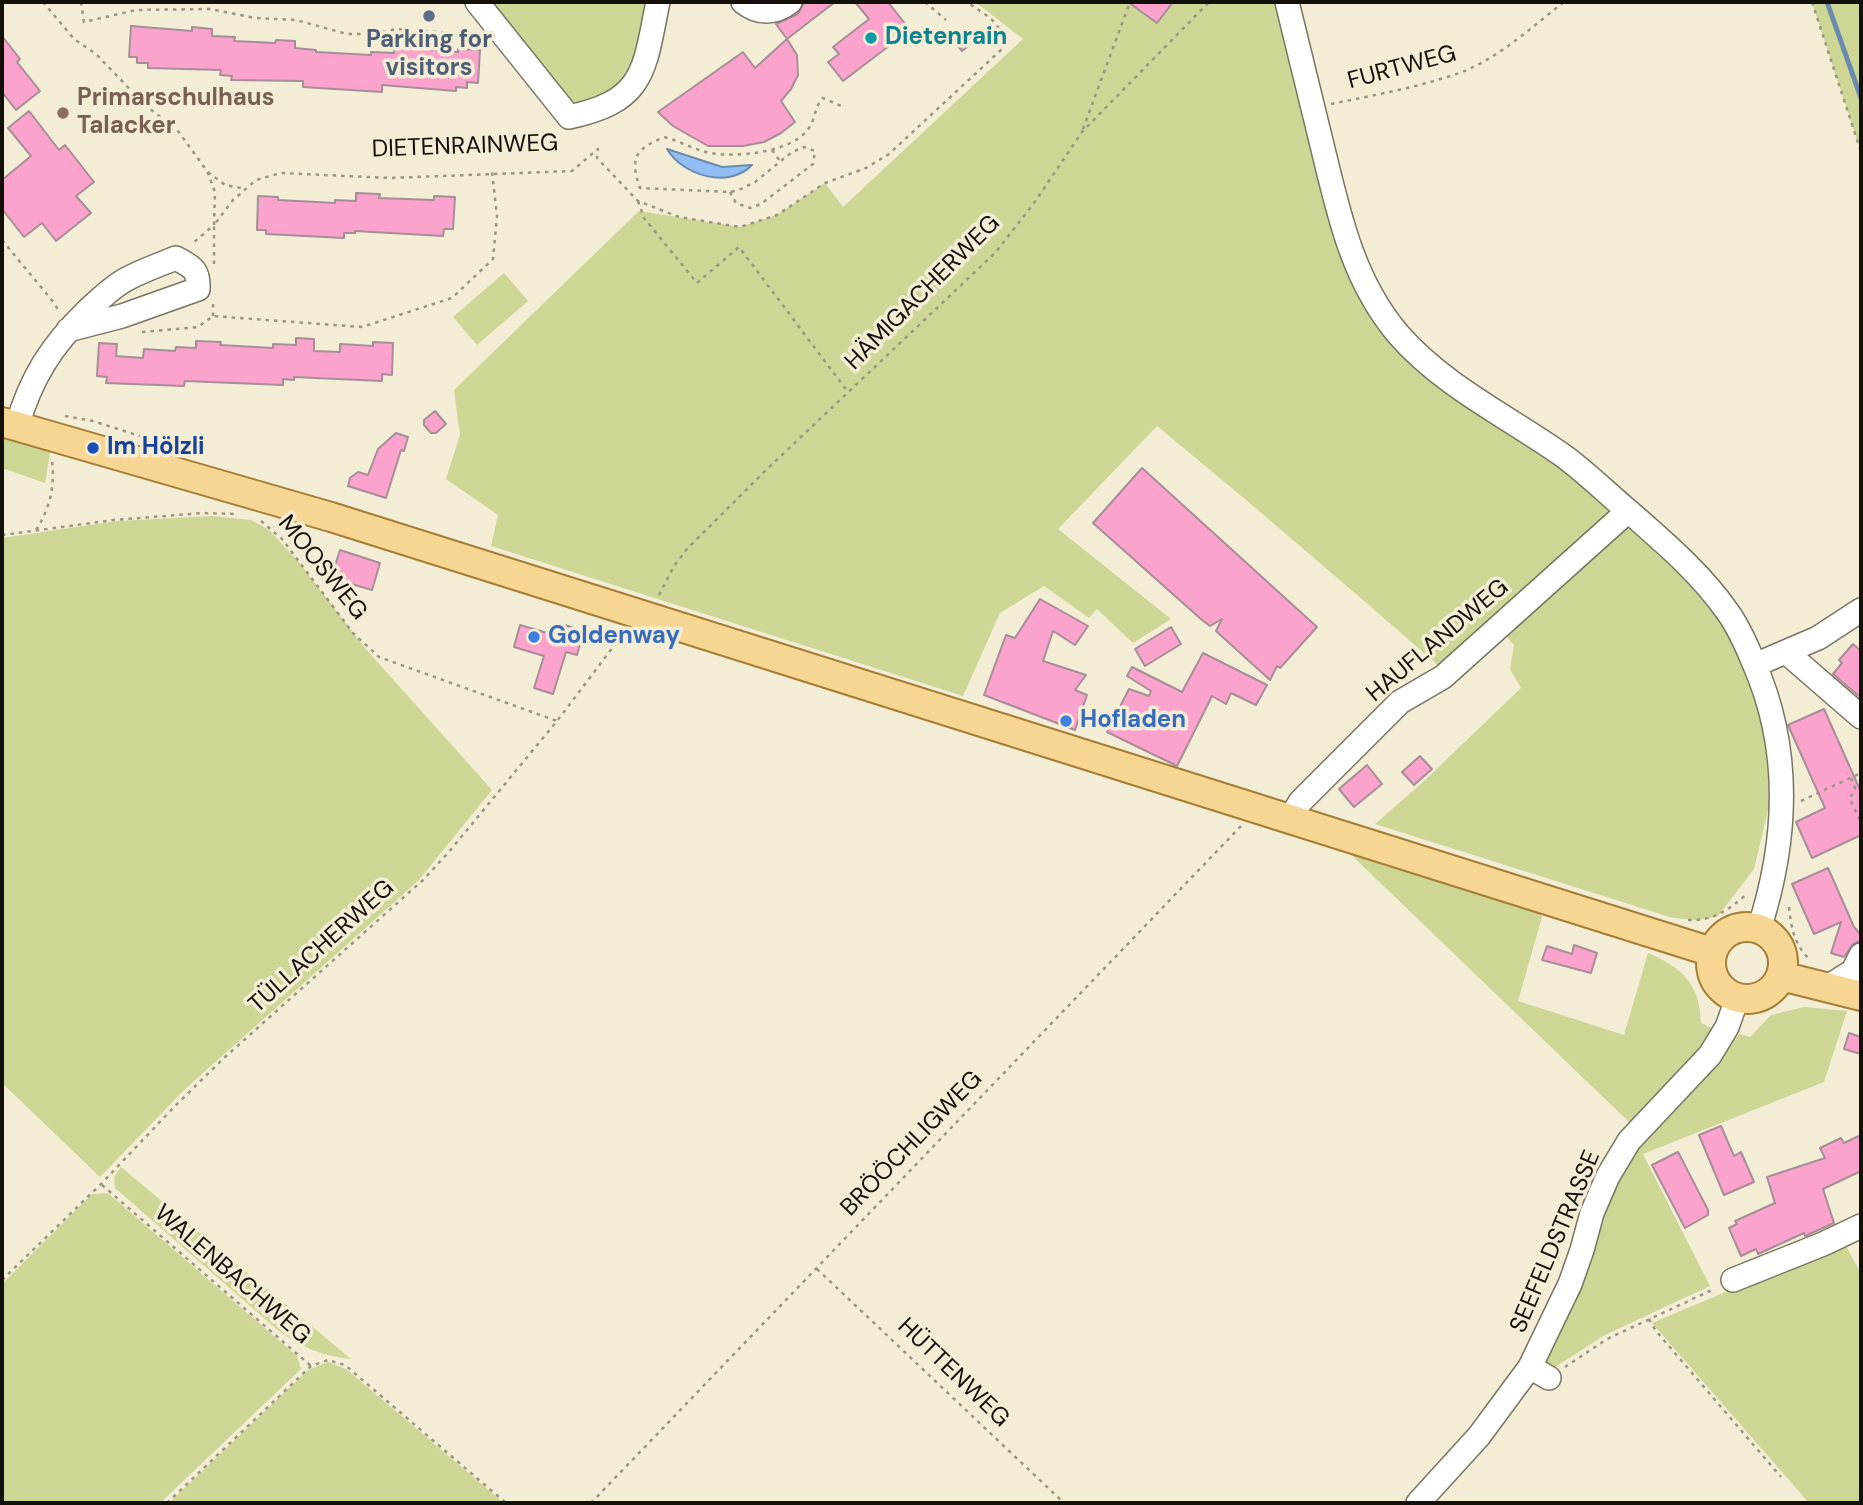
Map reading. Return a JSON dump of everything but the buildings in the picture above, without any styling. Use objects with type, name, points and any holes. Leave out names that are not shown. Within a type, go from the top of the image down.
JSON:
[{"type":"main road","points":[[9,424],[210,480],[1712,952]]},
{"type":"main road","points":[[1747,926],[1759,929],[1777,942],[1783,964],[1781,976],[1768,993],[1748,1000],[1737,999],[1726,994],[1712,975],[1712,952],[1726,933],[1747,926]]},
{"type":"main road","points":[[1781,976],[1861,996]]},
{"type":"street","name":"DIETENRAINWEG","points":[[477,2],[569,117],[608,105],[625,94],[643,72],[658,2]]},
{"type":"street","points":[[743,2],[755,9],[766,11],[777,10],[790,2]]},
{"type":"street","points":[[1287,2],[1344,232],[1358,271],[1377,305],[1398,334],[1422,359],[1448,380],[1565,458],[1689,564],[1728,612],[1755,665],[1772,712],[1778,740],[1783,809],[1775,869],[1759,929]]},
{"type":"street","points":[[9,424],[54,347],[68,330],[106,293],[125,280],[176,258],[191,266],[199,277],[198,289],[122,316],[68,330]]},
{"type":"street","name":"HAUFLANDWEG","points":[[1290,819],[1300,802],[1400,702],[1443,677],[1628,511]]},
{"type":"street","points":[[1755,665],[1818,638],[1861,610]]},
{"type":"street","points":[[1786,652],[1861,717]]},
{"type":"street","points":[[1826,988],[1853,971],[1861,956]]},
{"type":"street","name":"SEEFELDSTRASSE","points":[[1418,1503],[1540,1373],[1552,1326],[1570,1284],[1592,1213],[1608,1175],[1629,1141],[1710,1055],[1727,1027],[1737,999]]},
{"type":"street","points":[[1733,1280],[1861,1226]]},
{"type":"path","points":[[43,2],[74,39],[96,54],[145,105],[178,131],[207,171],[215,192],[214,264]]},
{"type":"path","points":[[81,2],[84,22],[136,10],[210,9],[255,18],[296,20],[346,34],[373,34],[396,29],[505,37]]},
{"type":"path","points":[[925,2],[946,20]]},
{"type":"path","name":"DIETENRAINWEG","points":[[176,258],[214,225],[233,200],[256,180],[281,173],[390,178],[572,171],[598,149],[597,158],[638,201],[679,217],[740,227],[778,215],[825,183],[866,168],[889,154],[1002,49],[1003,37],[999,26],[967,2]]},
{"type":"path","points":[[1082,132],[1130,2]]},
{"type":"path","name":"HÄMIGACHERWEG","points":[[642,615],[687,549],[996,252],[1034,204],[1082,132],[1209,2]]},
{"type":"path","name":"FURTWEG","points":[[1313,108],[1395,91],[1463,71],[1494,55],[1564,2]]},
{"type":"path","points":[[1812,2],[1861,152]]},
{"type":"path","points":[[730,192],[736,203],[750,208],[761,204],[813,164],[815,151],[804,147],[780,161],[755,182],[730,192],[640,188],[633,169],[635,159],[647,144],[664,136],[712,153],[738,154],[772,150],[788,144],[809,129],[818,103],[823,98],[841,106]]},
{"type":"path","points":[[772,150],[780,161]]},
{"type":"path","points":[[207,171],[225,185],[246,189]]},
{"type":"path","points":[[131,331],[198,327],[213,316],[362,327],[452,298],[493,260],[497,216],[492,172]]},
{"type":"path","points":[[638,201],[644,218],[697,283],[739,247],[848,392]]},
{"type":"path","points":[[2,240],[55,304],[68,330]]},
{"type":"path","points":[[213,303],[213,316]]},
{"type":"path","points":[[36,530],[47,513],[51,497],[53,454]]},
{"type":"path","name":"MOOSWEG","points":[[2,535],[114,520],[203,513],[240,515]]},
{"type":"path","name":"MOOSWEG","points":[[259,520],[282,538],[353,633],[379,657],[557,721]]},
{"type":"path","name":"TÜLLACHERWEG","points":[[2,1280],[101,1184],[217,1065],[423,880],[449,853],[557,721],[631,624],[642,615]]},
{"type":"path","points":[[1783,809],[1861,774]]},
{"type":"path","points":[[1851,778],[1855,789],[1850,799],[1861,823]]},
{"type":"path","name":"BRÖÖCHLIGWEG","points":[[592,1503],[1257,809]]},
{"type":"path","points":[[1788,907],[1796,941],[1809,959]]},
{"type":"path","name":"WALENBACHWEG","points":[[101,1184],[311,1366],[328,1360],[345,1365],[506,1503]]},
{"type":"path","name":"HÜTTENWEG","points":[[817,1269],[1064,1503]]},
{"type":"path","points":[[1540,1373],[1733,1280]]},
{"type":"path","points":[[1649,1319],[1656,1331],[1781,1477]]},
{"type":"path","points":[[167,1503],[311,1366]]},
{"type":"green space","points":[[477,2],[658,2],[643,72],[569,117]]},
{"type":"green space","points":[[975,2],[1287,2],[1344,232],[1398,333],[1525,431],[1712,591],[1748,671],[1767,744],[1769,806],[1754,869],[1718,916],[1698,920],[1673,918],[1375,824],[1521,688],[1510,669],[1514,645],[1501,631],[1453,678],[1157,426],[1058,529],[1171,619],[1133,643],[1097,609],[1089,618],[1044,586],[1000,613],[963,696],[491,546],[498,515],[446,479],[460,435],[454,390],[639,211],[740,227],[777,215],[825,183],[843,207],[1023,39]]},
{"type":"green space","points":[[1812,2],[1861,2],[1861,152]]},
{"type":"green space","points":[[504,273],[528,301],[477,345],[453,317]]},
{"type":"green space","points":[[2,433],[51,448],[45,483],[2,468]]},
{"type":"green space","points":[[213,516],[251,520],[269,530],[298,561],[365,648],[492,790],[419,880],[184,1090],[100,1177],[2,1083],[2,538],[117,521]]},
{"type":"green space","points":[[1341,845],[1533,904],[1542,917],[1518,1001],[1624,1035],[1648,953],[1670,964],[1687,979],[1697,998],[1701,1023],[1712,1028],[1692,1059],[1630,1123]]},
{"type":"green space","points":[[1804,1007],[1847,1011],[1824,1082],[1643,1154],[1710,1286],[1605,1335],[1549,1371],[1540,1367],[1617,1174],[1651,1129],[1707,1073],[1739,1034],[1750,1037],[1771,1015]]},
{"type":"green space","points":[[121,1167],[351,1359],[314,1350],[280,1332],[115,1188],[114,1177]]},
{"type":"green space","points":[[108,1193],[297,1356],[301,1369],[160,1503],[2,1503],[2,1284],[92,1194]]},
{"type":"green space","points":[[1844,1242],[1861,1274],[1861,1503],[1809,1503],[1652,1323]]},
{"type":"green space","points":[[328,1362],[346,1369],[504,1503],[169,1503],[308,1370]]},
{"type":"water","points":[[667,149],[722,167],[752,165],[731,176],[707,176],[684,166]]},
{"type":"waterway","points":[[1827,2],[1861,98]]},
{"type":"place","name":"Parking for visitors","points":[[429,16]]},
{"type":"place","name":"Dietenrain","points":[[871,38]]},
{"type":"place","name":"Primarschulhaus Talacker","points":[[63,113]]},
{"type":"place","name":"Im Hölzli","points":[[93,448]]},
{"type":"place","name":"Goldenway","points":[[534,637]]},
{"type":"place","name":"Hofladen","points":[[1066,721]]}]
